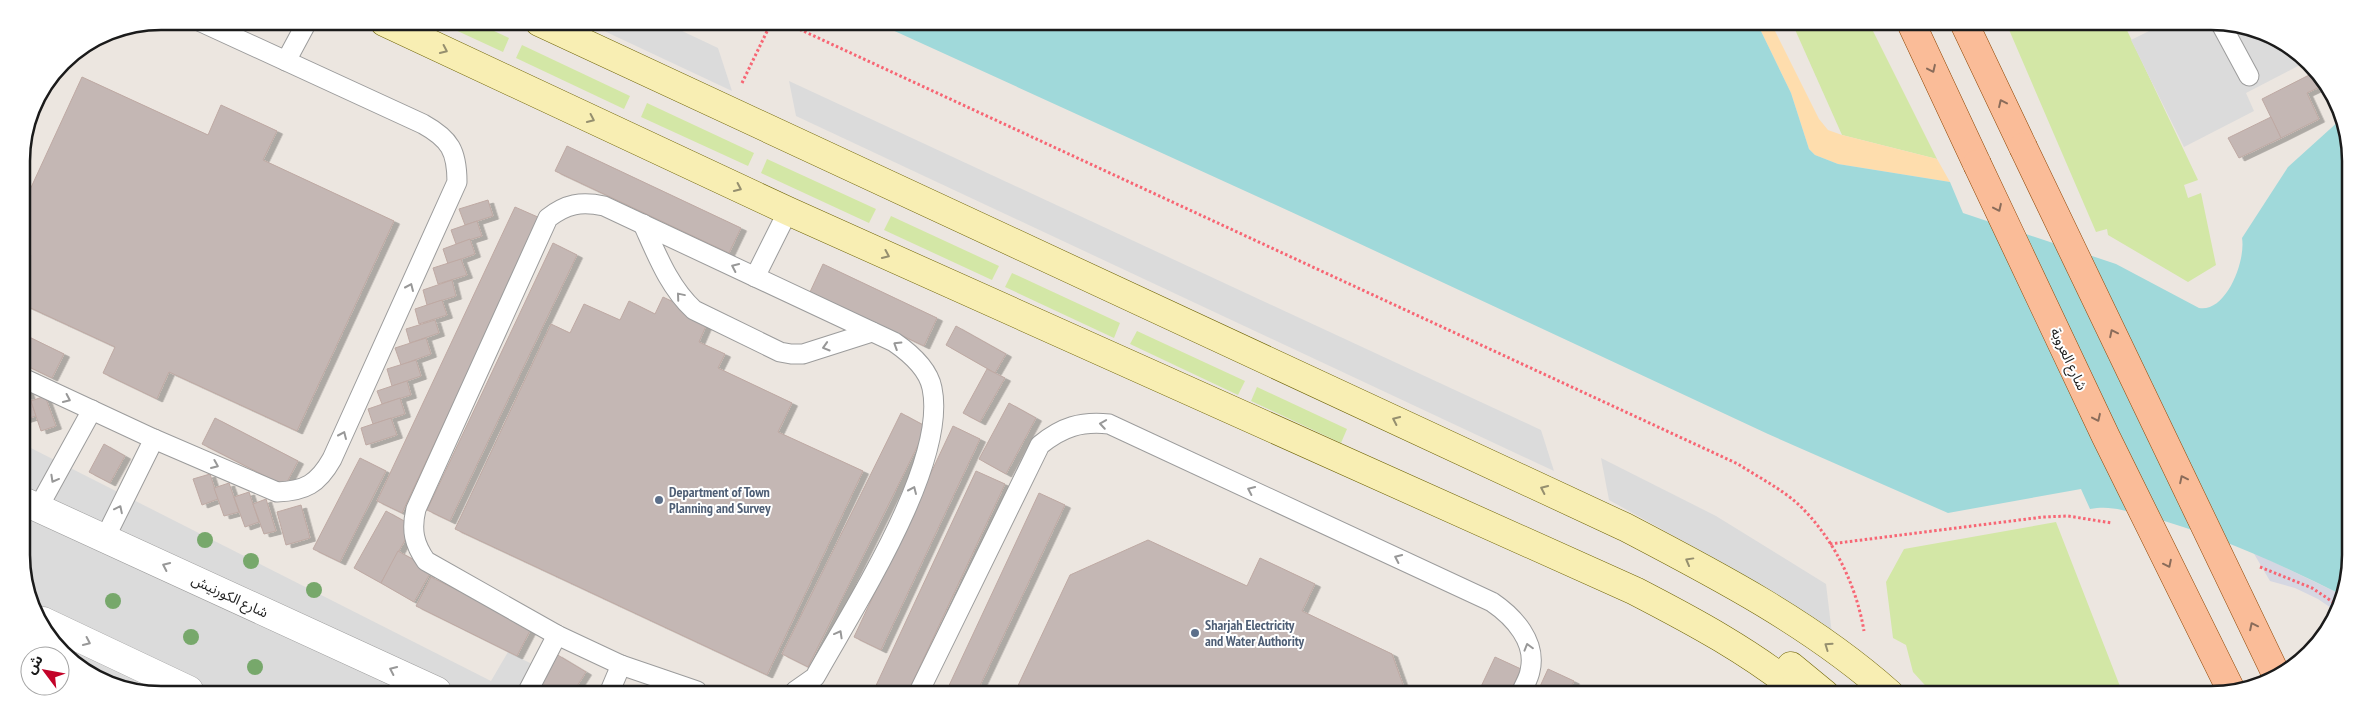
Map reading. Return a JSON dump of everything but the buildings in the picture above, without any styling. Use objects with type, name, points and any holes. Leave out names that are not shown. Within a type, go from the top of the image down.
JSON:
[{"type":"main road","points":[[401,30],[788,212],[1635,590],[1750,655],[1791,686]]},
{"type":"main road","points":[[556,30],[1625,527],[1692,562],[1812,634],[1868,684]]},
{"type":"main road","name":"شارع العروبة","points":[[1914,30],[2106,437],[2228,684]]},
{"type":"main road","points":[[1967,30],[2274,669]]},
{"type":"main road","points":[[1674,611],[1716,619],[1735,627],[1754,638],[1816,686]]},
{"type":"street","name":"شارع الكورنيش","points":[[31,504],[426,686]]},
{"type":"street","points":[[50,624],[181,686]]},
{"type":"lane","points":[[30,381],[154,439],[277,492],[294,491],[310,485],[324,474],[457,182],[457,164],[451,146],[439,133],[423,124],[219,30]]},
{"type":"lane","points":[[286,61],[303,30]]},
{"type":"lane","points":[[2225,31],[2249,76]]},
{"type":"lane","points":[[682,686],[621,665],[557,635],[426,560],[418,549],[413,536],[412,522],[416,509],[548,218],[567,206],[589,203],[604,206],[643,224],[872,332],[906,351],[926,374],[932,388],[933,426],[925,465],[888,547],[815,677],[803,686]]},
{"type":"lane","points":[[755,277],[788,212]]},
{"type":"lane","points":[[643,224],[670,282],[685,302],[694,310],[780,352],[803,354],[872,332]]},
{"type":"lane","points":[[31,504],[92,410]]},
{"type":"lane","points":[[922,686],[1040,445],[1055,433],[1072,426],[1090,422],[1108,424],[1492,602],[1509,614],[1522,630],[1530,649],[1531,670],[1524,686]]},
{"type":"lane","points":[[105,538],[154,439]]},
{"type":"lane","points":[[531,686],[557,635]]},
{"type":"lane","points":[[612,686],[621,665]]},
{"type":"path","points":[[746,74],[767,30]]},
{"type":"path","points":[[801,30],[1738,464],[1797,503],[1813,520],[1830,544],[1850,581],[1861,613],[1868,684]]},
{"type":"path","points":[[1830,544],[2043,517],[2068,516],[2119,525]]},
{"type":"path","points":[[2251,564],[2312,588],[2333,602]]},
{"type":"green space","points":[[455,30],[492,30],[509,38],[503,52]]},
{"type":"green space","points":[[1795,30],[1872,30],[1937,159],[1842,135]]},
{"type":"green space","points":[[2009,30],[2127,30],[2198,180],[2184,185],[2188,198],[2201,193],[2216,265],[2188,282],[2108,235],[2107,229],[2096,232]]},
{"type":"green space","points":[[522,45],[630,96],[624,109],[516,58]]},
{"type":"green space","points":[[647,103],[754,153],[748,166],[641,117]]},
{"type":"green space","points":[[767,159],[876,209],[869,223],[761,173]]},
{"type":"green space","points":[[891,216],[999,266],[992,280],[884,230]]},
{"type":"green space","points":[[1012,273],[1120,323],[1114,338],[1005,287]]},
{"type":"green space","points":[[1137,331],[1245,381],[1238,395],[1130,344]]},
{"type":"green space","points":[[1257,387],[1347,429],[1341,443],[1251,401]]},
{"type":"green space","points":[[2056,522],[2120,686],[1926,686],[1913,672],[1906,645],[1893,638],[1886,582],[1904,549]]},
{"type":"sand","points":[[1760,30],[1774,30],[1819,119],[1828,130],[1937,159],[1950,182],[1838,164],[1815,155],[1809,149],[1791,93]]},
{"type":"shaded area","points":[[602,30],[680,30],[718,48],[732,91]]},
{"type":"shaded area","points":[[2151,30],[2228,31],[2245,34],[2261,40],[2291,57],[2300,65],[2246,93],[2254,111],[2184,147],[2131,40]]},
{"type":"shaded area","points":[[789,81],[1541,430],[1554,471],[796,116]]},
{"type":"shaded area","points":[[30,448],[491,681],[508,652],[546,671],[545,686],[161,686],[127,682],[111,676],[81,659],[63,641],[52,628],[37,597],[31,572],[30,555]]},
{"type":"shaded area","points":[[1601,458],[1716,516],[1826,584],[1832,634],[1723,563],[1609,500]]},
{"type":"shaded area","points":[[2253,552],[2337,592],[2330,607],[2295,588],[2270,581]]},
{"type":"water","points":[[892,30],[1760,30],[1791,93],[1809,149],[1815,155],[1838,164],[1950,182],[1963,213],[2116,264],[2199,308],[2209,307],[2226,294],[2232,284],[2241,259],[2242,238],[2288,167],[2336,124],[2342,153],[2342,555],[2338,589],[2337,592],[2247,551],[2172,523],[2118,509],[2090,509],[2081,489],[1948,513],[1768,434],[1313,222]]},
{"type":"place","name":"Department of Town Planning and Survey","points":[[659,500]]},
{"type":"place","name":"Sharjah Electricity and Water Authority","points":[[1195,633]]}]
